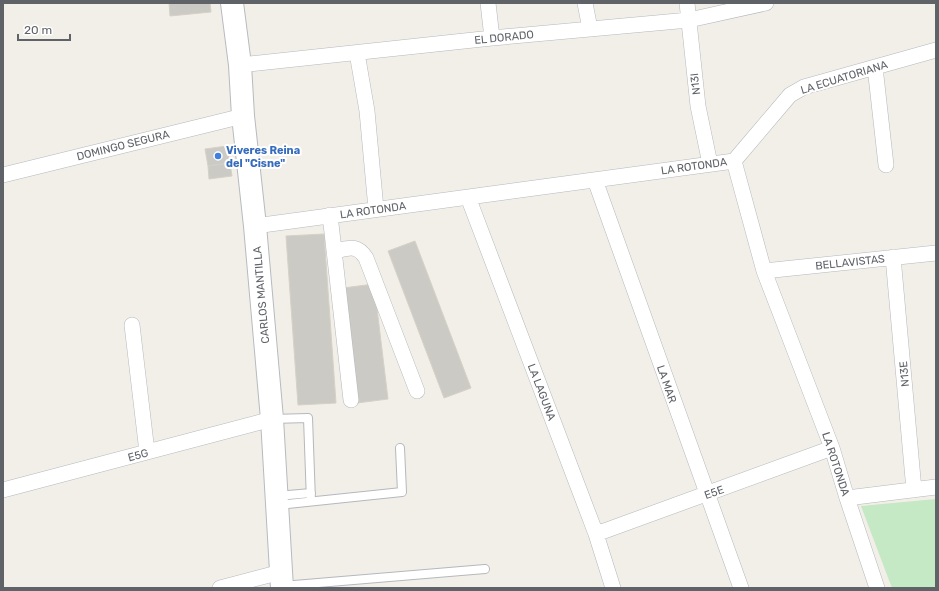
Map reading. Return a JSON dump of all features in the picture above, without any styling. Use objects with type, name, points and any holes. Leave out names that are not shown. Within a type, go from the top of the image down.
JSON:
[{"type":"street","name":"CARLOS MANTILLA","points":[[232,3],[240,65],[243,116],[255,226],[272,419],[281,582]]},
{"type":"street","points":[[488,3],[492,38]]},
{"type":"street","points":[[585,3],[590,29]]},
{"type":"street","name":"N13I","points":[[687,3],[698,106],[710,164]]},
{"type":"street","name":"EL DORADO","points":[[240,65],[492,38],[690,20],[766,3]]},
{"type":"street","name":"LA ECUATORIANA","points":[[734,161],[790,95],[804,87],[936,50]]},
{"type":"street","points":[[357,53],[367,111],[376,209]]},
{"type":"street","points":[[875,67],[886,165]]},
{"type":"street","name":"DOMINGO SEGURA","points":[[3,174],[243,116]]},
{"type":"street","name":"LA ROTONDA","points":[[255,226],[734,161],[764,271],[832,448],[847,498],[878,588]]},
{"type":"street","name":"LA MAR","points":[[595,180],[706,495],[741,588]]},
{"type":"street","name":"LA LAGUNA","points":[[468,197],[596,534],[613,588]]},
{"type":"street","points":[[330,216],[351,400]]},
{"type":"street","points":[[335,251],[354,248],[362,251],[417,391]]},
{"type":"street","name":"BELLAVISTAS","points":[[764,271],[936,252]]},
{"type":"street","name":"N13E","points":[[893,257],[914,490]]},
{"type":"street","points":[[132,325],[147,452]]},
{"type":"street","name":"E5G","points":[[3,490],[272,419]]},
{"type":"street","name":"E5E","points":[[596,534],[832,448]]},
{"type":"street","points":[[847,498],[936,487]]},
{"type":"street","points":[[220,588],[281,582]]},
{"type":"lane","points":[[272,419],[308,418],[311,497]]},
{"type":"lane","points":[[277,500],[402,492],[400,448]]},
{"type":"lane","points":[[281,582],[485,569]]},
{"type":"green space","points":[[936,499],[936,588],[892,588],[861,506]]},
{"type":"building","points":[[169,3],[210,3],[211,12],[170,16]]},
{"type":"building","name":"Viveres Reina del \"Cisne\"","points":[[227,146],[230,163],[208,166],[205,149]]},
{"type":"building","points":[[230,163],[232,176],[209,179],[208,166]]},
{"type":"building","points":[[324,234],[336,403],[298,405],[286,236]]},
{"type":"building","points":[[415,241],[471,388],[444,398],[388,251]]},
{"type":"building","points":[[374,284],[388,399],[357,403],[343,288]]},
{"type":"place","name":"Viveres Reina del \"Cisne\"","points":[[218,156]]}]
